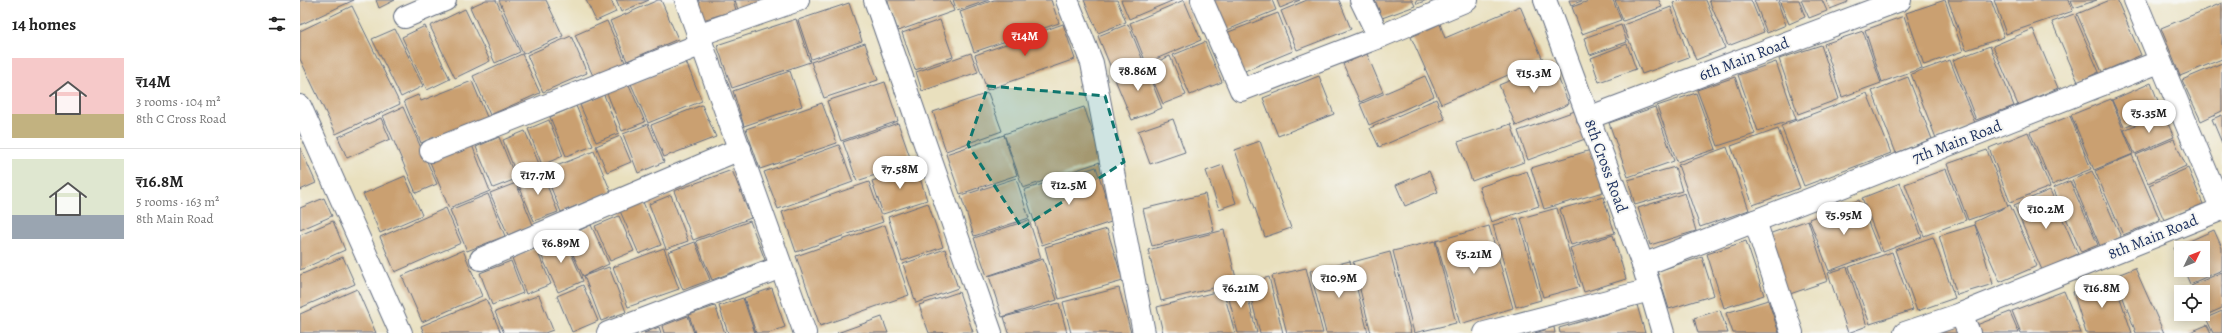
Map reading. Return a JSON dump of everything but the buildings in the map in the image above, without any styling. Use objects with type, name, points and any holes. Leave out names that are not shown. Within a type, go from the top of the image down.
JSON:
[{"type":"street","points":[[405,17],[446,0]]},
{"type":"street","points":[[686,0],[805,333]]},
{"type":"street","points":[[431,151],[798,0]]},
{"type":"street","points":[[875,0],[991,333]]},
{"type":"street","points":[[1067,0],[1092,63],[1144,333]]},
{"type":"street","points":[[1202,0],[1241,90],[1379,37],[1467,0]]},
{"type":"street","points":[[1362,0],[1379,37]]},
{"type":"street","name":"8th Cross Road","points":[[1545,0],[1643,266],[1663,333]]},
{"type":"street","name":"6th Main Road","points":[[1588,118],[1900,0]]},
{"type":"street","points":[[2135,0],[2159,62],[2222,210]]},
{"type":"street","name":"7th Main Road","points":[[1643,266],[2159,62]]},
{"type":"street","points":[[300,106],[401,333]]},
{"type":"street","points":[[481,259],[740,149]]},
{"type":"street","name":"8th Main Road","points":[[1905,333],[1965,323],[2222,210]]},
{"type":"street","points":[[1755,221],[1792,333]]},
{"type":"street","points":[[608,333],[782,267]]},
{"type":"street","points":[[1485,333],[1650,290]]},
{"type":"highlighted area","points":[[988,86],[1105,96],[1124,162],[1022,228],[968,145]]}]
